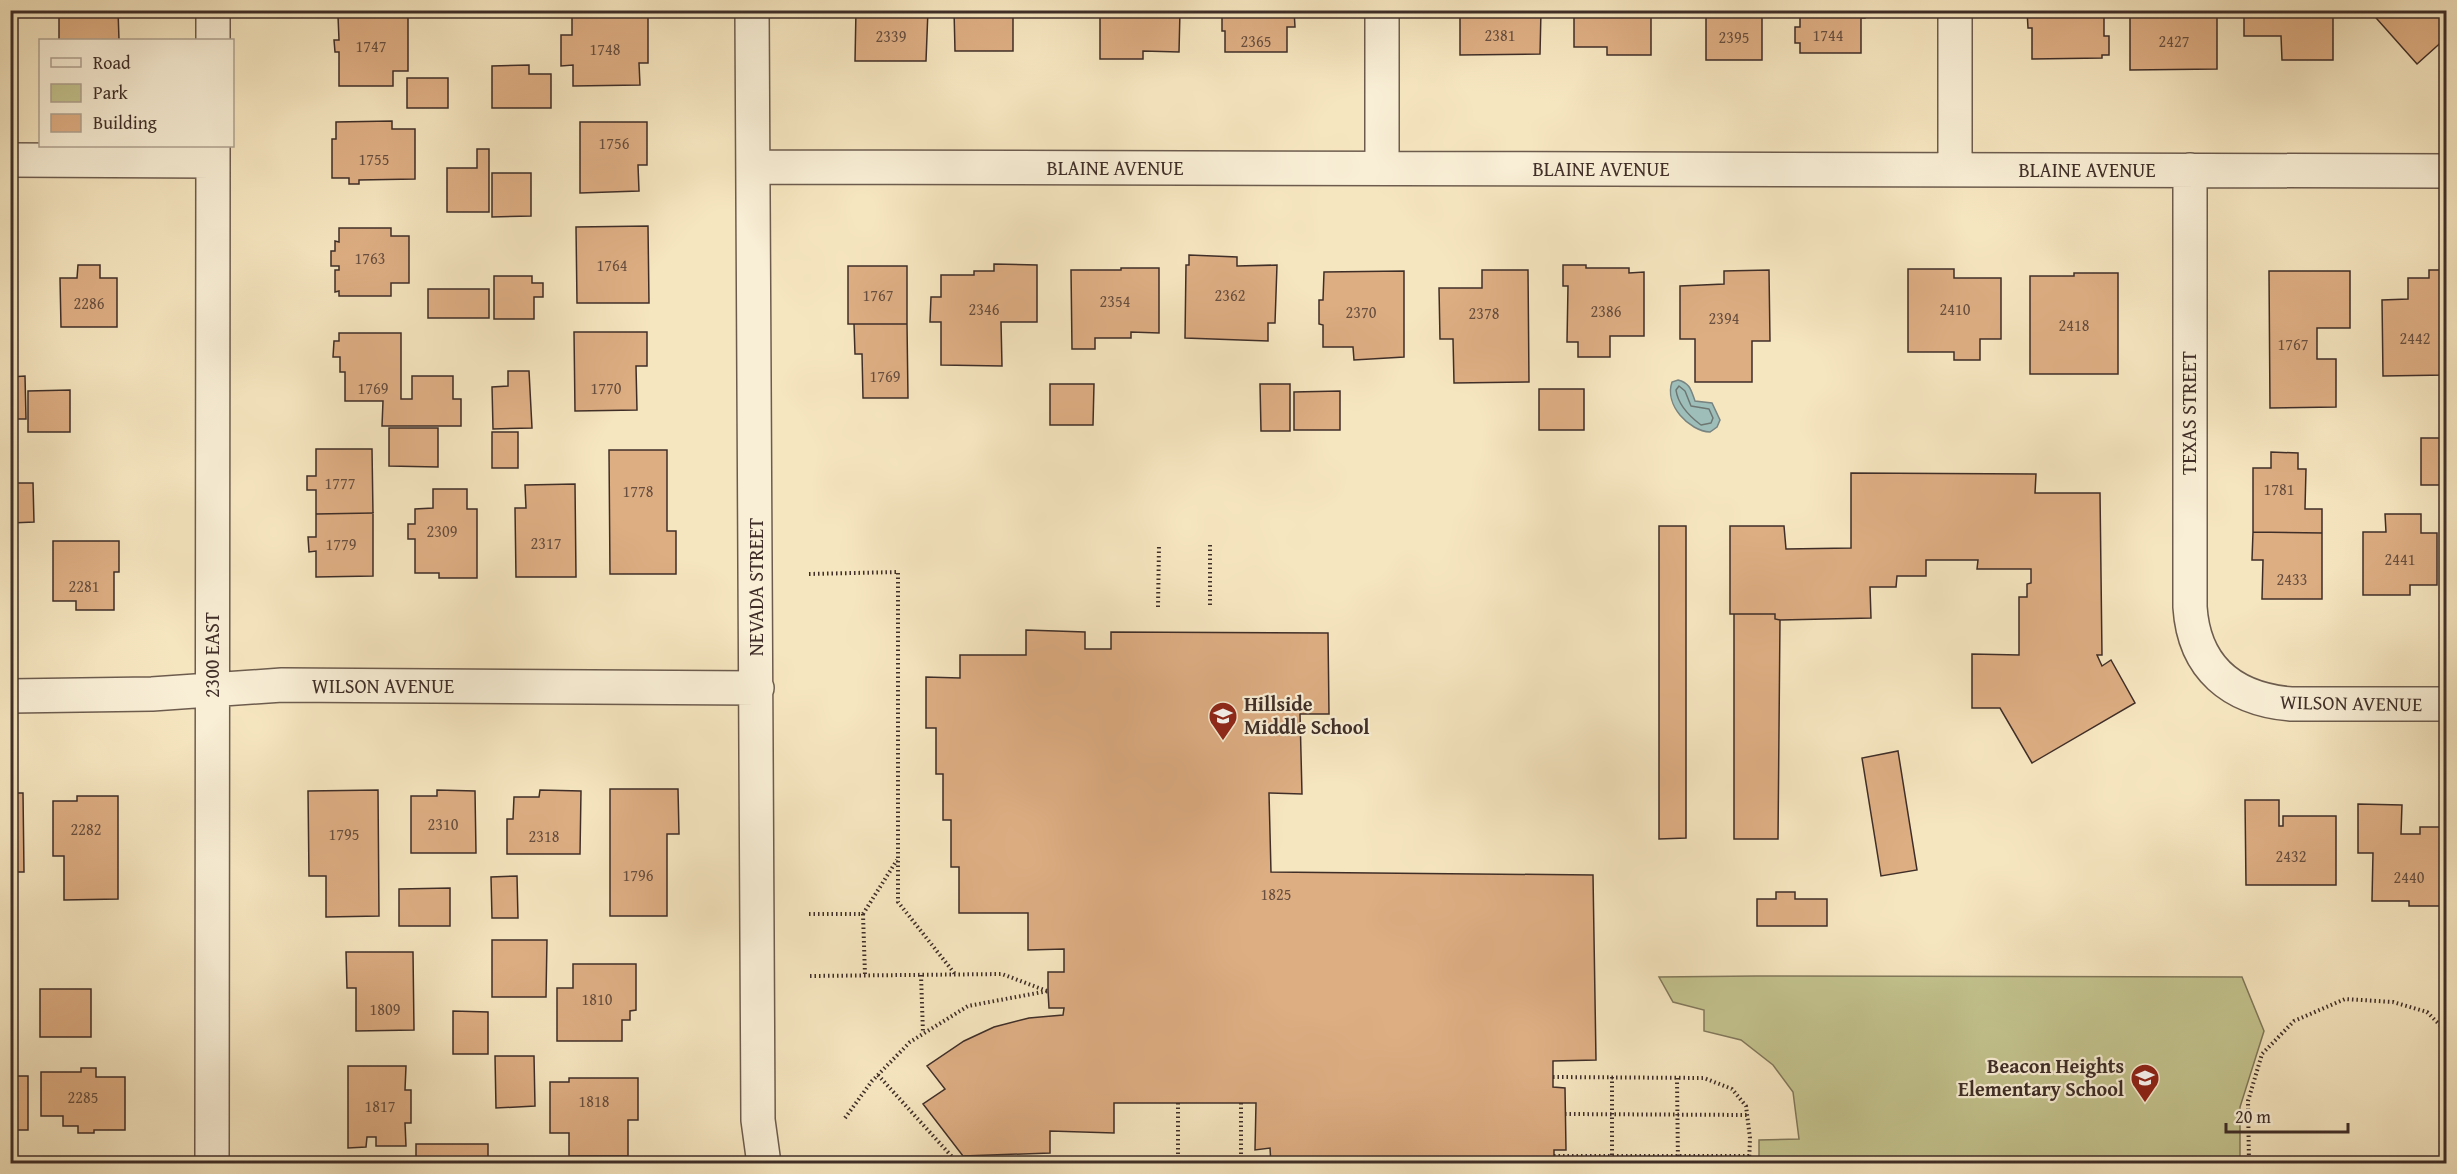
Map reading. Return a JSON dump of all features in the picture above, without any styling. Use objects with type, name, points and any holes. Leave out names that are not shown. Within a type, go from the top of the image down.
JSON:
[{"type":"street","points":[[213,10],[213,39]]},
{"type":"street","name":"NEVADA STREET","points":[[752,10],[755,167],[758,1120],[764,1164]]},
{"type":"street","points":[[1382,10],[1382,168]]},
{"type":"street","points":[[1955,10],[1955,170]]},
{"type":"street","points":[[10,160],[213,153]]},
{"type":"street","name":"2300 EAST","points":[[212,1164],[213,153]]},
{"type":"street","name":"BLAINE AVENUE","points":[[755,167],[2446,171]]},
{"type":"street","name":"TEXAS STREET","points":[[2190,170],[2190,607],[2194,639],[2201,654]]},
{"type":"street","name":"WILSON AVENUE","points":[[2201,654],[2226,684],[2246,695],[2268,702],[2446,704]]},
{"type":"street","name":"WILSON AVENUE","points":[[10,696],[152,694],[282,685],[757,688]]},
{"type":"path","points":[[1158,607],[1159,545]]},
{"type":"path","points":[[1210,545],[1210,607]]},
{"type":"path","points":[[809,574],[898,572],[898,902],[955,975]]},
{"type":"path","points":[[865,975],[863,914],[898,859]]},
{"type":"path","points":[[809,914],[863,914]]},
{"type":"path","points":[[810,976],[1002,974],[1048,991],[968,1006],[910,1042],[878,1074],[845,1118]]},
{"type":"path","points":[[921,975],[923,1034]]},
{"type":"path","points":[[2248,1164],[2248,1101],[2262,1054],[2294,1021],[2345,999],[2393,1002],[2427,1012],[2446,1031]]},
{"type":"path","points":[[878,1074],[955,1160],[1114,1160],[1114,1164]]},
{"type":"path","points":[[1553,1077],[1704,1078],[1732,1089],[1746,1106],[1749,1164]]},
{"type":"path","points":[[1612,1077],[1612,1164]]},
{"type":"path","points":[[1677,1078],[1678,1164]]},
{"type":"path","points":[[1178,1103],[1178,1164]]},
{"type":"path","points":[[1240,1103],[1241,1164]]},
{"type":"path","points":[[1565,1114],[1747,1115]]},
{"type":"path","points":[[1554,1156],[1749,1156]]},
{"type":"green space","name":"Beacon Heights Elementary School","points":[[1659,977],[2242,977],[2264,1031],[2240,1107],[2240,1163],[1759,1163],[1759,1140],[1799,1139],[1793,1092],[1773,1065],[1741,1040],[1704,1031],[1704,1010],[1673,1002]]},
{"type":"water","points":[[1678,380],[1688,385],[1695,401],[1712,403],[1720,420],[1717,427],[1710,432],[1702,431],[1680,415],[1675,408],[1670,391],[1672,382]]},
{"type":"building","points":[[59,10],[118,10],[119,39],[59,39]]},
{"type":"building","points":[[856,10],[928,10],[926,61],[855,61]]},
{"type":"building","points":[[954,10],[1055,10],[1013,12],[1013,51],[955,51]]},
{"type":"building","points":[[1096,10],[1183,10],[1180,11],[1179,52],[1143,51],[1143,59],[1100,59],[1100,11]]},
{"type":"building","points":[[1203,10],[1294,10],[1295,27],[1287,27],[1287,52],[1225,52],[1222,15],[1203,15]]},
{"type":"building","points":[[1452,10],[1541,11],[1540,54],[1460,55],[1460,17],[1452,17]]},
{"type":"building","points":[[1574,10],[1651,10],[1651,55],[1607,55],[1607,47],[1574,47]]},
{"type":"building","points":[[1675,10],[1762,10],[1762,60],[1706,60],[1706,13],[1675,13]]},
{"type":"building","points":[[1800,10],[1865,10],[1865,18],[1861,18],[1861,53],[1800,53],[1800,43],[1795,43],[1795,27],[1800,27]]},
{"type":"building","points":[[2027,10],[2104,10],[2104,36],[2109,36],[2109,55],[2102,55],[2102,58],[2032,59],[2032,28],[2028,28]]},
{"type":"building","points":[[2123,10],[2217,10],[2217,69],[2130,70],[2130,13],[2123,13]]},
{"type":"building","points":[[2244,10],[2333,10],[2333,60],[2282,60],[2281,36],[2244,36]]},
{"type":"building","points":[[2369,10],[2446,10],[2446,38],[2417,64]]},
{"type":"building","points":[[572,15],[648,15],[648,63],[639,63],[640,85],[573,86],[573,65],[561,66],[561,35],[572,35]]},
{"type":"building","points":[[338,16],[408,16],[408,71],[393,71],[393,86],[339,86],[339,52],[335,52],[334,40],[339,40]]},
{"type":"building","points":[[529,65],[529,74],[551,74],[551,108],[492,108],[492,66]]},
{"type":"building","points":[[407,78],[448,78],[448,108],[407,108]]},
{"type":"building","points":[[392,121],[392,129],[415,129],[415,179],[359,180],[359,184],[349,184],[349,178],[332,178],[332,139],[336,139],[336,122]]},
{"type":"building","points":[[580,122],[647,122],[647,165],[638,165],[639,191],[580,193]]},
{"type":"building","points":[[477,149],[489,149],[489,212],[447,212],[447,168],[477,168]]},
{"type":"building","points":[[492,173],[531,173],[531,216],[492,217]]},
{"type":"building","points":[[648,226],[649,303],[577,303],[576,227]]},
{"type":"building","points":[[339,228],[391,228],[391,236],[409,236],[409,283],[391,283],[391,296],[339,296],[339,291],[335,292],[335,270],[339,270],[339,266],[331,266],[331,251],[335,251],[335,241],[339,242]]},
{"type":"building","points":[[1189,255],[1237,257],[1237,266],[1277,265],[1275,323],[1268,323],[1268,341],[1185,338],[1186,265],[1189,265]]},
{"type":"building","points":[[994,264],[1037,265],[1037,322],[1001,322],[1002,366],[941,365],[941,322],[930,322],[931,297],[941,297],[941,275],[974,275],[974,271],[994,271]]},
{"type":"building","points":[[78,265],[100,265],[100,278],[117,278],[117,327],[61,327],[60,278],[77,278]]},
{"type":"building","points":[[1563,265],[1586,265],[1586,268],[1629,268],[1629,273],[1644,272],[1644,336],[1610,336],[1610,357],[1578,357],[1578,342],[1567,342],[1568,286],[1563,286]]},
{"type":"building","points":[[848,266],[907,266],[907,324],[848,324]]},
{"type":"building","points":[[1121,268],[1159,268],[1159,333],[1131,332],[1131,338],[1095,338],[1095,349],[1072,349],[1071,270],[1121,270]]},
{"type":"building","points":[[1908,269],[1954,269],[1954,278],[2001,278],[2001,339],[1980,339],[1980,360],[1954,360],[1954,352],[1908,352]]},
{"type":"building","points":[[1482,270],[1528,270],[1529,382],[1454,383],[1453,339],[1440,339],[1439,288],[1482,288]]},
{"type":"building","points":[[1769,270],[1770,341],[1752,341],[1752,382],[1695,382],[1695,339],[1680,339],[1680,286],[1724,284],[1724,271]]},
{"type":"building","points":[[2429,270],[2446,270],[2446,375],[2383,376],[2382,300],[2408,299],[2408,278],[2429,278]]},
{"type":"building","points":[[1404,271],[1404,357],[1354,360],[1353,347],[1323,347],[1323,325],[1319,324],[1319,300],[1323,300],[1324,272]]},
{"type":"building","points":[[2269,271],[2350,271],[2350,328],[2317,328],[2317,359],[2336,359],[2336,407],[2270,408]]},
{"type":"building","points":[[2074,273],[2118,273],[2118,374],[2030,374],[2030,276],[2074,276]]},
{"type":"building","points":[[494,276],[532,276],[532,283],[543,283],[543,297],[534,297],[534,319],[494,319]]},
{"type":"building","points":[[428,289],[489,289],[489,318],[428,318]]},
{"type":"building","points":[[854,324],[907,324],[908,398],[863,398],[862,354],[855,354]]},
{"type":"building","points":[[574,332],[647,332],[647,366],[636,366],[637,410],[575,411]]},
{"type":"building","points":[[339,333],[401,333],[401,399],[412,399],[412,376],[453,376],[453,399],[461,399],[461,426],[382,426],[383,401],[345,401],[345,372],[340,372],[340,357],[333,357],[334,341],[339,341]]},
{"type":"building","points":[[508,371],[529,371],[532,428],[493,429],[492,387],[508,386]]},
{"type":"building","points":[[25,376],[26,419],[10,419],[10,377]]},
{"type":"building","points":[[1050,384],[1094,384],[1093,425],[1050,425]]},
{"type":"building","points":[[1260,384],[1290,384],[1290,431],[1261,431]]},
{"type":"building","points":[[1539,389],[1584,389],[1584,430],[1539,430]]},
{"type":"building","points":[[70,390],[70,432],[28,432],[28,391]]},
{"type":"building","points":[[1340,391],[1340,430],[1294,430],[1294,392]]},
{"type":"building","points":[[389,428],[438,428],[438,467],[389,466]]},
{"type":"building","points":[[492,432],[518,432],[518,468],[492,468]]},
{"type":"building","points":[[2421,438],[2446,438],[2446,485],[2421,485]]},
{"type":"building","points":[[316,449],[372,449],[373,513],[316,514],[316,490],[307,490],[307,476],[316,476]]},
{"type":"building","points":[[609,450],[667,450],[667,531],[676,531],[676,574],[610,574]]},
{"type":"building","points":[[2271,452],[2298,453],[2298,469],[2306,469],[2305,509],[2322,509],[2322,533],[2253,532],[2253,468],[2271,468]]},
{"type":"building","points":[[1851,473],[2036,474],[2035,493],[2100,493],[2102,655],[2097,655],[2102,666],[2111,660],[2135,703],[2032,763],[2000,708],[1972,708],[1972,654],[2019,655],[2019,597],[2027,597],[2027,584],[2031,583],[2031,569],[1977,569],[1978,560],[1926,560],[1926,576],[1897,576],[1896,587],[1870,587],[1871,618],[1780,620],[1775,619],[1775,614],[1730,614],[1730,526],[1784,526],[1786,549],[1851,548]]},
{"type":"building","points":[[10,483],[33,483],[34,522],[11,523]]},
{"type":"building","points":[[575,484],[576,577],[516,577],[515,508],[526,508],[525,485]]},
{"type":"building","points":[[433,489],[467,489],[467,509],[477,509],[477,578],[439,578],[439,573],[415,573],[415,539],[408,539],[408,524],[415,524],[415,509],[433,508]]},
{"type":"building","points":[[373,513],[373,576],[316,577],[316,551],[309,552],[308,537],[316,537],[316,514]]},
{"type":"building","points":[[2385,514],[2421,514],[2421,533],[2437,533],[2437,585],[2410,585],[2410,595],[2363,595],[2363,532],[2386,532]]},
{"type":"building","points":[[1659,526],[1686,526],[1686,838],[1659,839]]},
{"type":"building","points":[[2253,532],[2322,533],[2322,599],[2262,599],[2263,560],[2252,560]]},
{"type":"building","points":[[53,541],[119,541],[119,572],[114,572],[114,610],[76,610],[76,601],[53,601]]},
{"type":"building","points":[[10,551],[14,551],[14,609],[10,609]]},
{"type":"building","points":[[1734,614],[1775,614],[1775,619],[1780,620],[1778,839],[1734,839]]},
{"type":"building","points":[[1026,630],[1085,632],[1085,649],[1111,649],[1111,632],[1328,633],[1329,714],[1300,714],[1302,794],[1269,793],[1271,872],[1593,875],[1596,1060],[1553,1061],[1553,1087],[1565,1088],[1566,1150],[1554,1150],[1554,1163],[1568,1164],[1271,1164],[1270,1148],[1255,1150],[1256,1103],[1114,1103],[1114,1133],[1050,1131],[1050,1153],[963,1156],[923,1104],[945,1089],[927,1066],[964,1041],[994,1027],[1029,1018],[1063,1015],[1064,1008],[1049,1008],[1048,972],[1064,972],[1064,949],[1028,950],[1028,913],[959,913],[959,867],[951,867],[951,820],[943,820],[943,774],[936,774],[936,728],[926,728],[926,677],[960,678],[960,655],[1026,655]]},
{"type":"building","points":[[1898,751],[1917,870],[1881,876],[1862,758]]},
{"type":"building","points":[[610,789],[678,789],[679,834],[667,834],[667,916],[610,916]]},
{"type":"building","points":[[378,790],[379,916],[326,917],[326,876],[309,876],[308,791]]},
{"type":"building","points":[[437,790],[475,791],[476,853],[411,853],[411,796],[437,796]]},
{"type":"building","points":[[540,790],[581,791],[580,854],[507,854],[507,819],[513,819],[514,797],[539,797]]},
{"type":"building","points":[[10,793],[23,793],[24,872],[10,872]]},
{"type":"building","points":[[77,796],[118,796],[118,899],[64,900],[64,856],[53,856],[53,801],[77,801]]},
{"type":"building","points":[[2245,800],[2279,800],[2279,826],[2283,826],[2283,816],[2336,816],[2336,885],[2246,885]]},
{"type":"building","points":[[2358,804],[2402,805],[2401,834],[2420,834],[2420,827],[2444,827],[2446,906],[2409,906],[2409,901],[2372,901],[2373,853],[2358,853]]},
{"type":"building","points":[[517,876],[518,918],[492,918],[491,877]]},
{"type":"building","points":[[450,888],[450,926],[399,926],[399,889]]},
{"type":"building","points":[[1776,892],[1795,892],[1795,899],[1827,899],[1827,926],[1757,926],[1757,899],[1776,899]]},
{"type":"building","points":[[492,940],[547,940],[546,997],[492,997]]},
{"type":"building","points":[[346,952],[413,952],[414,1030],[356,1031],[356,988],[347,988]]},
{"type":"building","points":[[573,964],[636,964],[636,1010],[630,1011],[630,1020],[622,1020],[622,1041],[557,1041],[557,988],[573,988]]},
{"type":"building","points":[[40,989],[91,989],[91,1037],[40,1037]]},
{"type":"building","points":[[453,1011],[488,1012],[488,1054],[453,1054]]},
{"type":"building","points":[[495,1056],[534,1056],[535,1106],[496,1108]]},
{"type":"building","points":[[348,1066],[406,1066],[405,1090],[411,1090],[411,1123],[405,1123],[406,1146],[376,1146],[376,1137],[367,1137],[366,1147],[348,1148]]},
{"type":"building","points":[[81,1068],[96,1068],[96,1077],[125,1077],[125,1130],[94,1130],[94,1133],[78,1133],[78,1126],[63,1126],[63,1116],[41,1116],[41,1072],[81,1072]]},
{"type":"building","points":[[10,1076],[28,1076],[28,1130],[10,1130]]},
{"type":"building","points":[[569,1078],[638,1078],[638,1120],[628,1120],[628,1156],[569,1156],[569,1133],[550,1133],[550,1082],[569,1082]]},
{"type":"building","points":[[416,1144],[488,1144],[488,1164],[416,1164]]},
{"type":"place","name":"Hillside Middle School","points":[[1223,742]]},
{"type":"place","name":"Beacon Heights Elementary School","points":[[2145,1104]]}]
